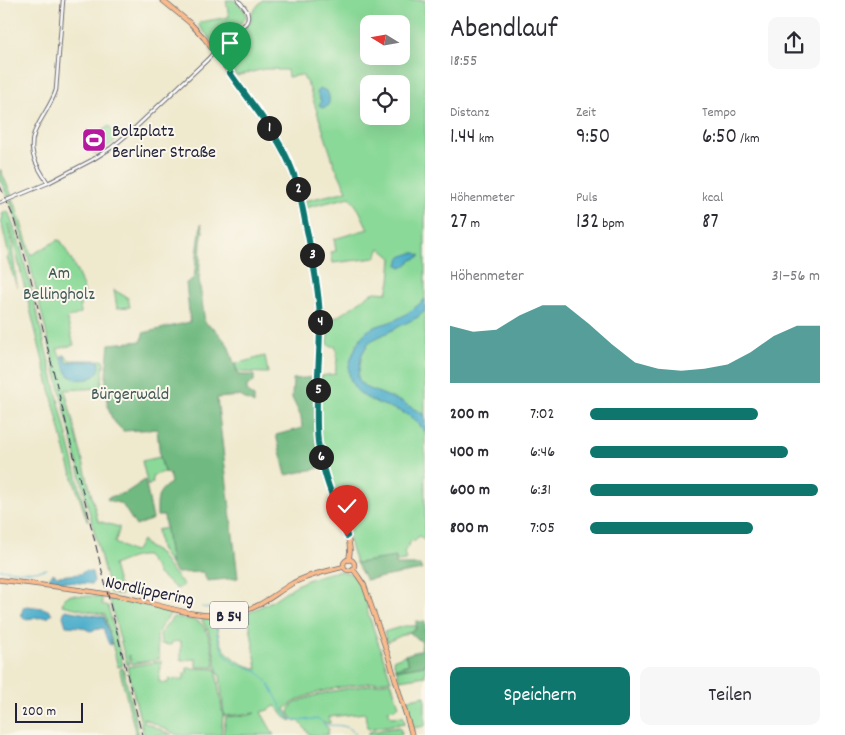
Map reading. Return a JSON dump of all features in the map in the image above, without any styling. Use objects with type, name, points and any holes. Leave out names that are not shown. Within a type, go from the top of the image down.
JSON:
[{"type":"main road","points":[[162,0],[190,23],[215,52],[279,142],[296,180],[310,246],[319,303],[317,418],[319,447],[326,476],[349,542],[349,560]]},
{"type":"main road","points":[[349,560],[344,562],[343,567],[348,571],[352,569]]},
{"type":"main road","points":[[349,560],[354,564],[352,569]]},
{"type":"main road","name":"Nordlippering","points":[[0,580],[107,594],[187,612],[221,616],[247,610],[266,602],[302,579],[343,567]]},
{"type":"main road","points":[[352,569],[364,585],[388,655],[412,735]]},
{"type":"street","points":[[48,183],[33,157],[32,143],[35,130],[52,102],[56,90],[63,0]]},
{"type":"street","points":[[0,203],[48,183],[96,158],[120,141],[248,20],[248,13],[238,0]]},
{"type":"green space","points":[[226,0],[235,0],[245,11],[246,18],[222,42],[220,39],[214,43],[199,26],[200,22],[229,17]]},
{"type":"green space","points":[[262,0],[425,0],[425,541],[419,536],[414,542],[412,540],[404,552],[406,560],[361,565],[356,563],[329,477],[327,477],[319,439],[321,376],[335,374],[337,360],[336,347],[328,345],[328,322],[370,294],[375,292],[387,293],[392,258],[380,248],[375,258],[333,263],[331,252],[336,251],[334,239],[368,229],[350,197],[305,208],[304,201],[347,191],[334,164],[309,87],[302,75],[288,77],[287,70],[264,69],[236,76],[219,52],[251,20],[252,13]]},
{"type":"green space","points":[[109,126],[117,140],[95,155],[85,138]]},
{"type":"green space","points":[[0,169],[12,196],[8,197],[0,180]]},
{"type":"green space","name":"Am Bellingholz","points":[[14,200],[31,255],[58,240],[61,241],[83,287],[85,294],[79,295],[81,313],[67,319],[74,345],[57,349],[69,374],[71,377],[89,379],[88,362],[76,361],[67,363],[64,354],[70,360],[103,360],[104,363],[101,388],[65,390],[98,521],[119,527],[115,543],[133,552],[142,540],[148,547],[159,553],[168,567],[184,585],[177,589],[158,574],[146,556],[138,556],[113,565],[122,595],[110,593],[28,256],[10,201]]},
{"type":"green space","points":[[8,211],[21,248],[88,521],[68,462],[9,224],[17,287],[7,258],[9,256],[1,221],[2,214]]},
{"type":"green space","name":"Bürgerwald","points":[[201,224],[203,231],[199,279],[205,323],[215,329],[228,345],[238,375],[254,375],[254,382],[247,386],[247,392],[254,397],[254,404],[240,396],[217,398],[238,578],[207,581],[203,572],[176,573],[171,566],[164,516],[157,516],[158,496],[162,489],[171,483],[169,473],[164,472],[160,457],[157,429],[123,431],[111,416],[106,389],[109,344],[142,341],[143,333],[190,322],[186,283],[194,278]]},
{"type":"green space","points":[[114,290],[128,298],[130,307],[117,308]]},
{"type":"green space","points":[[265,356],[268,373],[238,372],[235,364]]},
{"type":"green space","points":[[317,377],[315,428],[320,468],[286,475],[276,435],[302,428],[301,417],[292,398],[293,379]]},
{"type":"green space","points":[[160,457],[164,472],[152,476],[153,482],[148,486],[142,461]]},
{"type":"green space","points":[[145,480],[153,519],[136,526],[122,504],[107,498],[127,492]]},
{"type":"green space","points":[[166,528],[171,566],[160,548],[157,530]]},
{"type":"green space","points":[[396,557],[396,565],[420,565],[422,570],[366,580],[356,563]]},
{"type":"green space","points":[[340,571],[352,574],[359,580],[365,596],[367,610],[391,680],[335,688],[306,696],[285,709],[292,721],[275,706],[261,712],[274,735],[223,735],[226,717],[255,713],[224,716],[220,675],[218,674],[208,630],[202,620],[205,618],[223,618],[217,623],[218,632],[220,641],[228,654],[240,663],[257,669],[248,613],[272,601],[288,590],[290,591],[290,589],[302,582],[320,575]]},
{"type":"green space","points":[[72,595],[102,597],[102,604],[108,606],[123,665],[118,667],[105,615],[62,605],[65,598]]},
{"type":"green space","points":[[109,598],[171,612],[157,635],[159,659],[132,664],[129,655],[129,664],[127,665]]},
{"type":"green space","points":[[173,617],[194,621],[203,626],[210,643],[215,667],[196,667],[196,659],[181,660],[181,641],[172,642],[171,645],[161,644],[160,634]]},
{"type":"green space","points":[[416,621],[425,622],[425,665],[397,670],[396,668],[409,664],[405,655],[421,650],[422,642],[409,632],[416,629]]},
{"type":"green space","points":[[404,626],[415,626],[416,629],[387,642],[384,632]]},
{"type":"green space","points":[[405,655],[409,664],[402,666],[425,663],[425,676],[400,680],[393,660]]},
{"type":"green space","points":[[161,661],[159,682],[168,683],[169,679],[184,680],[184,673],[187,673],[187,668],[216,669],[223,716],[221,735],[177,735],[143,718],[144,722],[172,735],[144,735],[127,667]]},
{"type":"green space","points":[[123,668],[139,735],[136,735],[120,671]]},
{"type":"green space","points":[[390,682],[399,706],[388,710],[391,717],[403,716],[405,723],[369,729],[367,728],[365,713],[329,717],[330,723],[323,723],[329,729],[327,735],[310,735],[299,721],[294,721],[289,713],[290,707],[309,697],[337,690]]},
{"type":"green space","points":[[425,696],[425,726],[413,728],[405,700]]},
{"type":"green space","points":[[400,727],[402,735],[367,735],[369,732]]},
{"type":"water","points":[[319,89],[325,90],[329,97],[328,106],[322,108],[319,105],[321,101],[317,93]]},
{"type":"water","points":[[412,253],[421,256],[412,260],[404,267],[398,265],[400,257]]},
{"type":"water","points":[[425,299],[425,311],[418,317],[369,342],[362,354],[358,376],[365,387],[402,402],[423,414],[425,416],[425,432],[416,421],[404,413],[362,395],[351,381],[349,370],[355,348],[366,332],[401,317]]},
{"type":"water","points":[[63,355],[67,363],[99,361],[100,367],[98,372],[90,378],[73,378],[66,371],[61,357]]},
{"type":"water","points":[[85,571],[92,572],[94,581],[92,584],[58,581],[49,578],[53,573],[57,576],[80,574]]},
{"type":"water","points":[[27,606],[43,608],[52,614],[49,617],[24,619],[22,611]]},
{"type":"water","points":[[65,610],[104,617],[112,644],[110,645],[108,642],[103,628],[90,631],[81,627],[66,626],[63,616]]},
{"type":"waterway","points":[[0,569],[17,571],[46,569]]},
{"type":"waterway","points":[[202,607],[215,607],[216,611]]},
{"type":"waterway","points":[[216,621],[219,640],[228,658],[238,665],[257,671],[272,689],[289,719],[319,719],[325,725],[346,727],[356,735]]},
{"type":"railway","points":[[0,186],[13,216],[28,267],[142,735]]},
{"type":"place","name":"Bolzplatz Berliner Straße","points":[[94,140]]},
{"type":"route","points":[[230,73],[279,142],[296,180],[313,261],[319,303],[318,441],[322,463],[347,536]]}]
